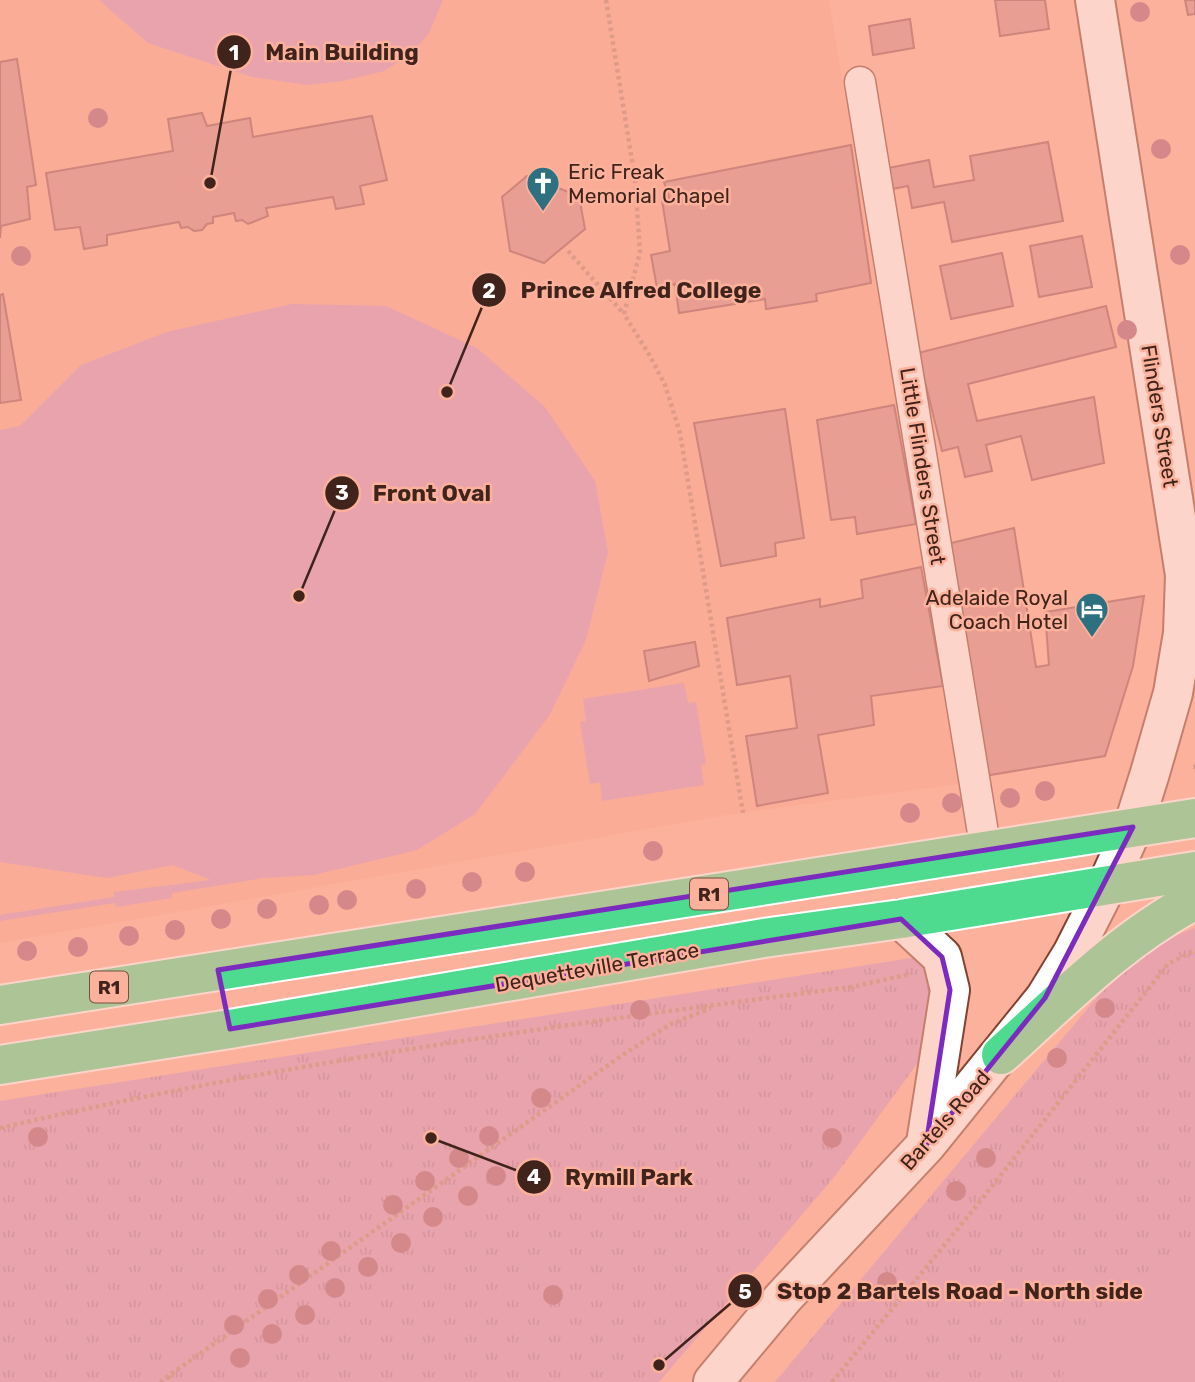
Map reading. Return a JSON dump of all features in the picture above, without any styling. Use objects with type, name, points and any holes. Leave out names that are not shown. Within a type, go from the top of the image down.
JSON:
[{"type":"highway","name":"R1","points":[[0,1004],[1195,818]]},
{"type":"highway","name":"Dequetteville Terrace","points":[[0,1065],[230,1030],[764,938],[901,919],[1195,871]]},
{"type":"highway","points":[[1001,1055],[1116,951],[1195,900]]},
{"type":"highway","points":[[218,970],[230,1030]]},
{"type":"main road","name":"Flinders Street","points":[[1095,0],[1185,575],[1189,651],[1173,693],[1133,827]]},
{"type":"main road","name":"Bartels Road","points":[[713,1382],[783,1298],[926,1145],[1045,998],[1072,954],[1133,827]]},
{"type":"main road","points":[[901,919],[942,957],[950,989],[926,1145]]},
{"type":"street","name":"Little Flinders Street","points":[[860,82],[986,851]]},
{"type":"path","points":[[606,0],[635,179],[640,252],[624,314]]},
{"type":"path","points":[[568,251],[624,314],[650,356],[665,385],[680,433],[743,813]]},
{"type":"path","points":[[832,1382],[974,1209],[1168,964],[1195,950]]},
{"type":"path","points":[[0,1128],[101,1105],[361,1057],[851,987],[913,974]]},
{"type":"path","points":[[160,1382],[624,1054],[671,1024],[720,1004]]},
{"type":"path","points":[[168,1376],[173,1382]]},
{"type":"highlighted area","points":[[1133,827],[1045,998],[926,1145],[950,990],[942,957],[901,919],[230,1029],[218,970]]},
{"type":"shaded area","points":[[0,0],[829,0],[959,784],[732,814],[0,943]]},
{"type":"green space","points":[[99,0],[443,0],[429,33],[412,53],[384,71],[343,81],[308,85],[252,77],[148,43]]},
{"type":"green space","points":[[292,304],[386,306],[477,348],[545,407],[595,481],[608,552],[586,640],[549,716],[475,814],[417,850],[314,875],[263,878],[172,893],[172,898],[116,907],[115,903],[0,921],[0,915],[114,897],[114,892],[211,880],[173,865],[107,878],[0,862],[0,430],[20,426],[81,365],[167,332]]},
{"type":"green space","points":[[684,683],[688,703],[696,702],[706,764],[701,765],[704,785],[602,801],[600,782],[590,784],[580,722],[586,721],[583,699]]},
{"type":"green space","points":[[1195,928],[1195,1382],[775,1382],[1099,995],[1156,948]]},
{"type":"green space","points":[[918,957],[938,983],[928,1049],[835,1176],[659,1382],[0,1382],[0,1101]]},
{"type":"green space","points":[[1195,1259],[1195,1382],[1059,1382],[1105,1300],[1125,1284],[1156,1267],[1179,1260]]},
{"type":"building","points":[[995,0],[1045,0],[1049,29],[1000,36]]},
{"type":"building","points":[[1185,0],[1195,0],[1195,14],[1188,15]]},
{"type":"building","points":[[910,19],[914,48],[873,55],[869,26]]},
{"type":"building","points":[[17,59],[36,185],[27,187],[30,219],[1,226],[0,238],[0,62]]},
{"type":"building","points":[[202,113],[207,126],[250,118],[253,137],[372,116],[387,180],[360,186],[364,204],[336,209],[333,197],[266,208],[268,216],[248,224],[242,220],[236,221],[234,213],[213,217],[213,223],[207,224],[202,230],[181,228],[179,222],[107,235],[107,245],[84,249],[80,227],[55,230],[46,173],[173,151],[168,119]]},
{"type":"building","points":[[1048,142],[1063,221],[952,242],[944,202],[912,208],[908,186],[882,191],[878,170],[929,160],[934,187],[974,180],[970,156]]},
{"type":"building","points":[[851,145],[871,283],[816,294],[817,301],[766,309],[765,299],[679,313],[675,284],[657,288],[651,255],[670,251],[662,200],[669,198],[664,182]]},
{"type":"building","name":"Eric Freak Memorial Chapel","points":[[527,176],[579,196],[585,229],[544,263],[510,251],[502,197]]},
{"type":"building","points":[[1082,236],[1092,287],[1039,297],[1030,246]]},
{"type":"building","points":[[1002,253],[1013,306],[951,319],[940,266]]},
{"type":"building","points":[[3,294],[21,400],[0,403],[0,295]]},
{"type":"building","points":[[1106,306],[1116,347],[968,384],[977,421],[1094,397],[1104,463],[1032,480],[1021,436],[986,445],[992,471],[965,477],[958,447],[942,451],[918,353]]},
{"type":"building","points":[[894,405],[916,524],[857,534],[855,517],[831,520],[817,420]]},
{"type":"building","points":[[785,409],[804,538],[775,543],[776,556],[721,566],[694,423]]},
{"type":"building","name":"Adelaide Royal Coach Hotel","points":[[1014,528],[1036,667],[1049,665],[1045,612],[1144,596],[1133,666],[1105,756],[984,776],[947,544]]},
{"type":"building","points":[[921,567],[943,686],[871,696],[874,725],[818,735],[828,793],[757,806],[746,736],[797,728],[790,676],[737,685],[727,618],[820,599],[820,607],[863,598],[861,580]]},
{"type":"building","points":[[695,642],[699,666],[649,681],[644,651]]},
{"type":"place","name":"Main Building","points":[[210,183]]},
{"type":"place","name":"Eric Freak Memorial Chapel","points":[[543,213]]},
{"type":"place","name":"Prince Alfred College","points":[[447,392]]},
{"type":"place","name":"Front Oval","points":[[299,596]]},
{"type":"place","name":"Adelaide Royal Coach Hotel","points":[[1092,639]]},
{"type":"place","name":"Rymill Park","points":[[431,1138]]},
{"type":"place","name":"Stop 2 Bartels Road - North side","points":[[659,1365]]}]
